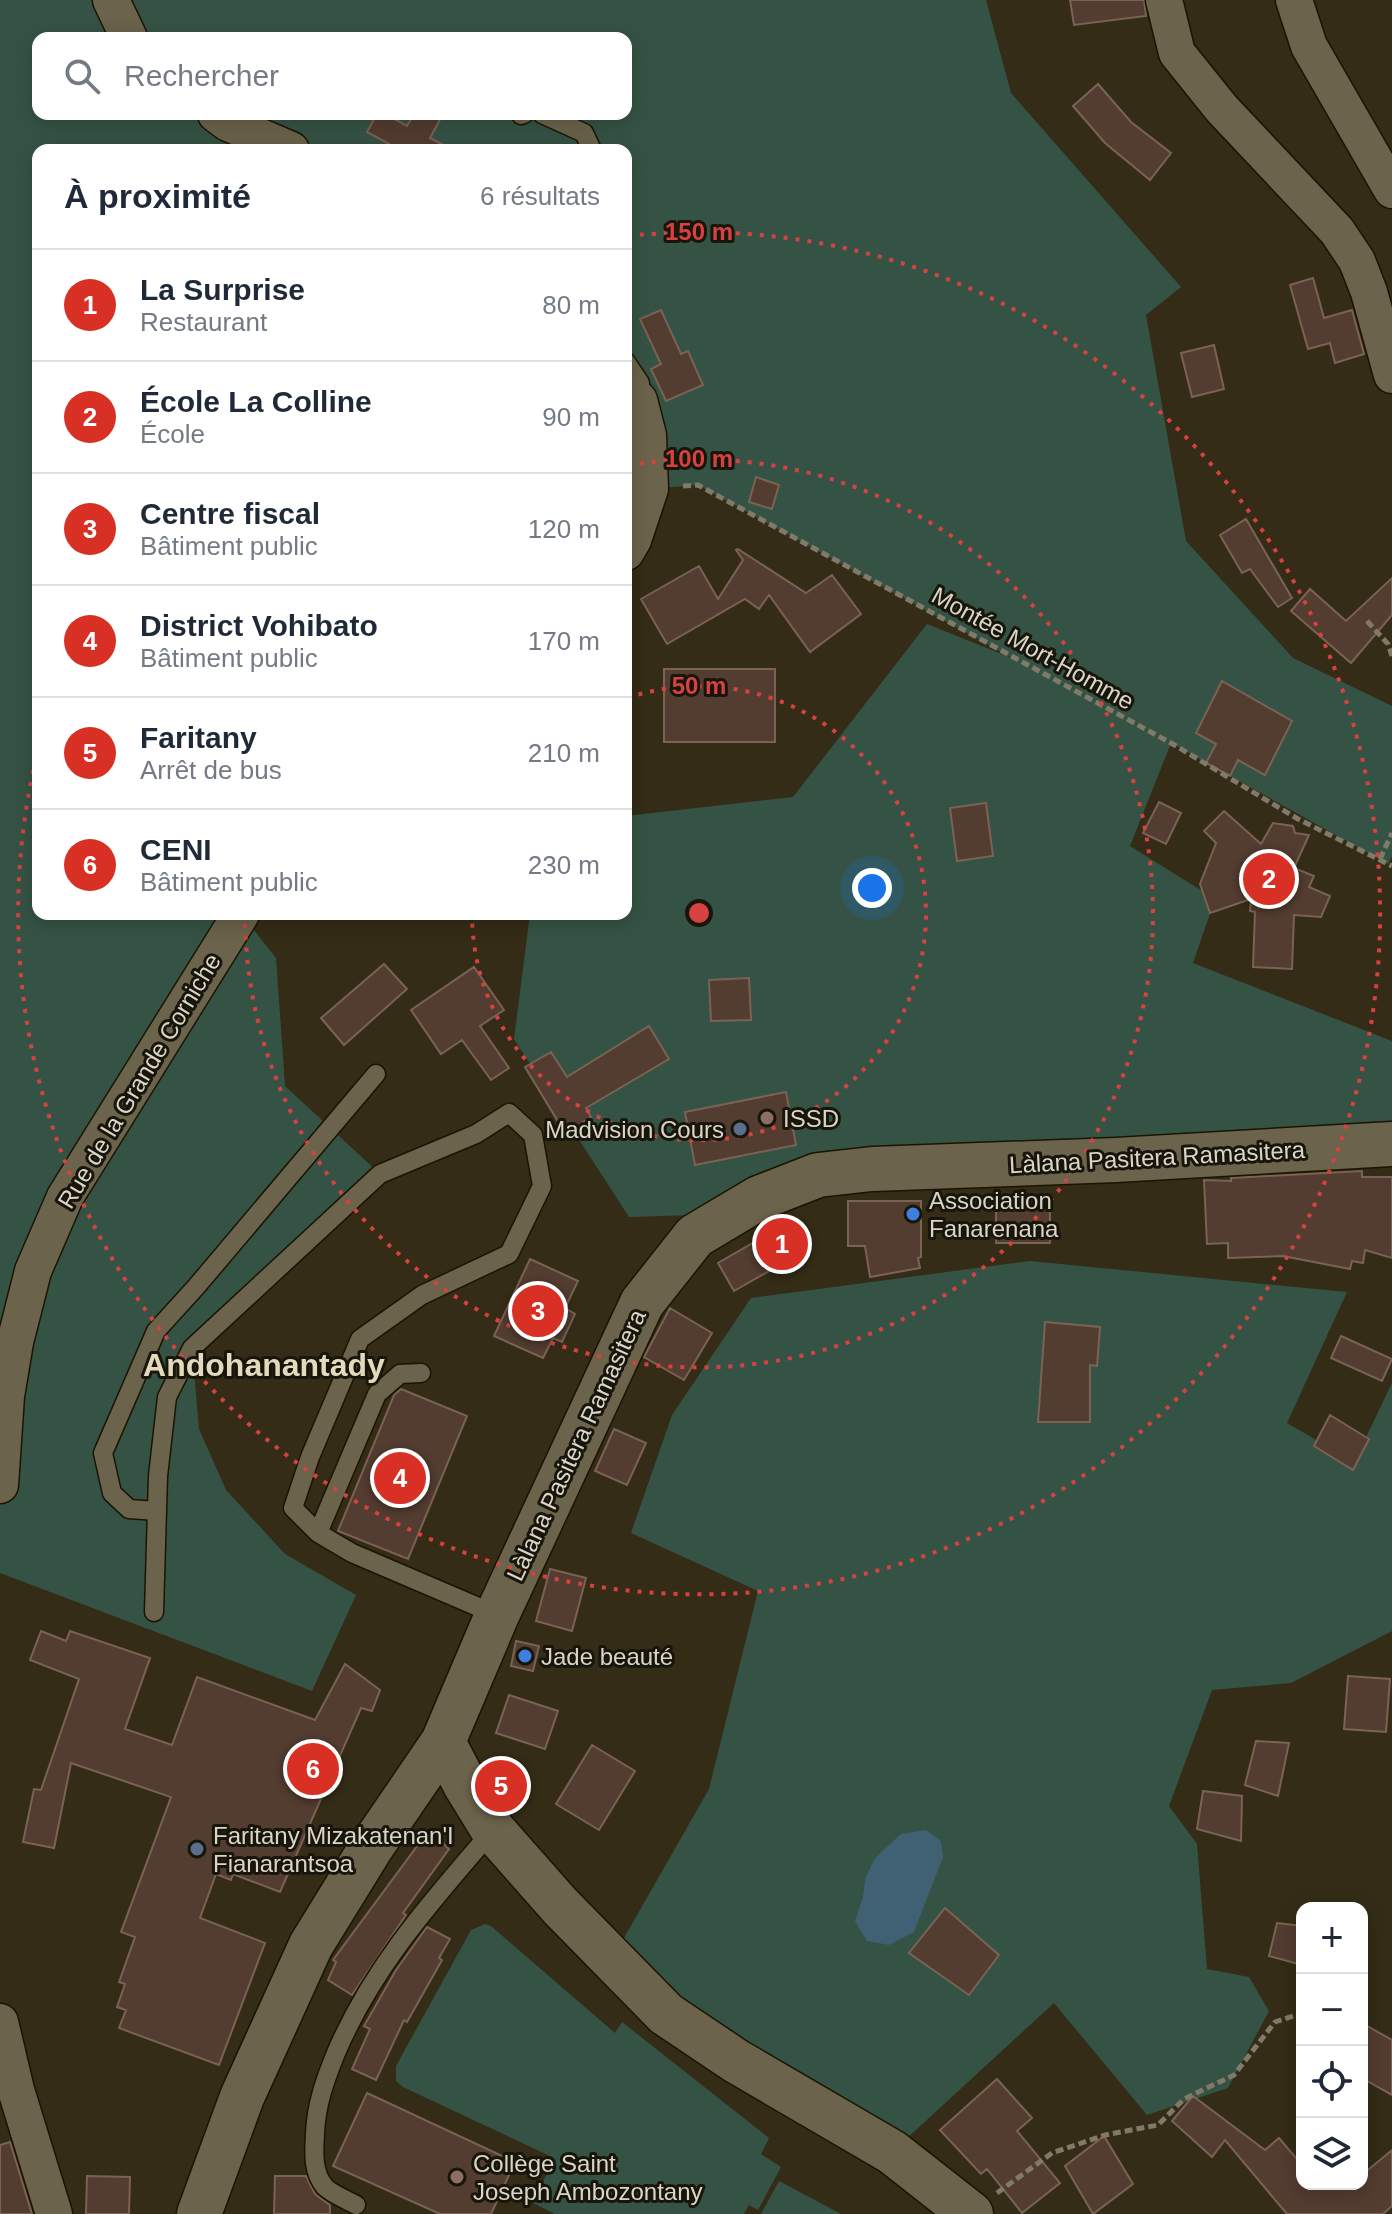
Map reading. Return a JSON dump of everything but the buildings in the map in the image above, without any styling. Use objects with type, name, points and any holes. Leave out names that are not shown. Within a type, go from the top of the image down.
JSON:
[{"type":"street","points":[[111,0],[126,32]]},
{"type":"street","points":[[1164,0],[1177,53],[1222,109],[1337,231],[1357,261],[1392,375]]},
{"type":"street","points":[[1294,0],[1309,46],[1392,190]]},
{"type":"street","points":[[224,120],[277,144]]},
{"type":"street","points":[[632,393],[648,435],[650,489],[632,542]]},
{"type":"street","name":"Rue de la Grande Corniche","points":[[0,1485],[6,1396],[15,1342],[33,1271],[65,1197],[237,920]]},
{"type":"street","name":"Làlana Pasitera Ramasitera","points":[[199,2214],[242,2097],[311,1945],[372,1846],[443,1742],[497,1615],[642,1303],[695,1236],[759,1198],[818,1175],[872,1169],[1116,1160],[1392,1144]]},
{"type":"street","points":[[443,1742],[493,1830],[560,1906],[666,2014],[736,2061],[892,2152],[971,2213]]},
{"type":"street","points":[[0,2022],[16,2090],[54,2214]]},
{"type":"lane","points":[[555,120],[584,133],[589,144]]},
{"type":"lane","points":[[632,371],[640,383],[632,393]]},
{"type":"lane","points":[[157,1511],[129,1509],[112,1493],[103,1453],[156,1331],[376,1074]]},
{"type":"lane","points":[[154,1612],[158,1476],[167,1397],[192,1348],[380,1174],[476,1134],[509,1113],[533,1135],[542,1186],[509,1254],[422,1295],[360,1339],[310,1457],[293,1508],[318,1533],[352,1553],[497,1615]]},
{"type":"lane","points":[[318,1533],[377,1394],[400,1374],[421,1373]]},
{"type":"lane","points":[[356,2205],[325,2187],[313,2162],[316,2110],[327,2076],[352,2014],[364,1993],[413,1923],[493,1830]]},
{"type":"path","name":"Montée Mort-Homme","points":[[650,489],[698,485],[1171,743],[1298,819],[1392,866]]},
{"type":"path","points":[[1367,621],[1388,644],[1392,656]]},
{"type":"path","points":[[1380,859],[1392,833]]},
{"type":"path","points":[[971,2213],[1052,2153],[1105,2135],[1158,2125],[1184,2099],[1234,2075],[1275,2022],[1296,2015]]},
{"type":"green space","points":[[0,0],[986,0],[1011,93],[1181,287],[1146,315],[1186,541],[1293,658],[1392,706],[1392,856],[1388,864],[1171,743],[1130,846],[1215,899],[1193,963],[1392,1041],[1392,1124],[1115,1141],[694,1215],[629,1217],[514,1039],[529,920],[632,920],[632,815],[793,797],[927,624],[1014,659],[698,485],[650,489],[632,536],[632,144],[32,144],[32,920],[246,920],[276,958],[285,1086],[380,1174],[192,1348],[199,1429],[226,1490],[285,1554],[356,1595],[312,1691],[0,1573]]},
{"type":"green space","points":[[1030,1261],[1347,1292],[1287,1423],[1354,1462],[1392,1383],[1392,1631],[1291,1683],[1212,1690],[1169,1806],[1197,1844],[1207,1969],[1249,1977],[1269,2011],[1228,2088],[1147,2115],[1054,2003],[892,2152],[612,1959],[709,1789],[758,1591],[631,1533],[672,1415],[751,1298]]},
{"type":"green space","points":[[485,1924],[615,2033],[622,2022],[769,2138],[761,2154],[781,2167],[758,2210],[749,2205],[744,2214],[555,2214],[533,2203],[554,2158],[396,2081],[396,2066],[471,1930]]},
{"type":"green space","points":[[779,2181],[841,2214],[761,2214]]},
{"type":"water","points":[[926,1830],[941,1841],[943,1857],[914,1932],[889,1945],[867,1941],[855,1921],[865,1879],[875,1858],[901,1834]]},
{"type":"place","name":"École La Colline","points":[[1269,879]]},
{"type":"place","name":"ISSD","points":[[767,1118]]},
{"type":"place","name":"Madvision Cours","points":[[740,1129]]},
{"type":"place","name":"Association Fanarenana","points":[[913,1214]]},
{"type":"place","name":"La Surprise","points":[[782,1244]]},
{"type":"place","name":"Centre fiscal","points":[[538,1311]]},
{"type":"place","name":"District Vohibato","points":[[400,1478]]},
{"type":"place","name":"Jade beauté","points":[[525,1656]]},
{"type":"place","name":"CENI","points":[[313,1769]]},
{"type":"place","name":"Faritany","points":[[501,1786]]},
{"type":"place","name":"Faritany Mizakatenan'I Fianarantsoa","points":[[197,1849]]},
{"type":"place","name":"Collège Saint Joseph Ambozontany","points":[[457,2177]]},
{"type":"district","name":"Andohanantady","points":[[264,1365]]}]
